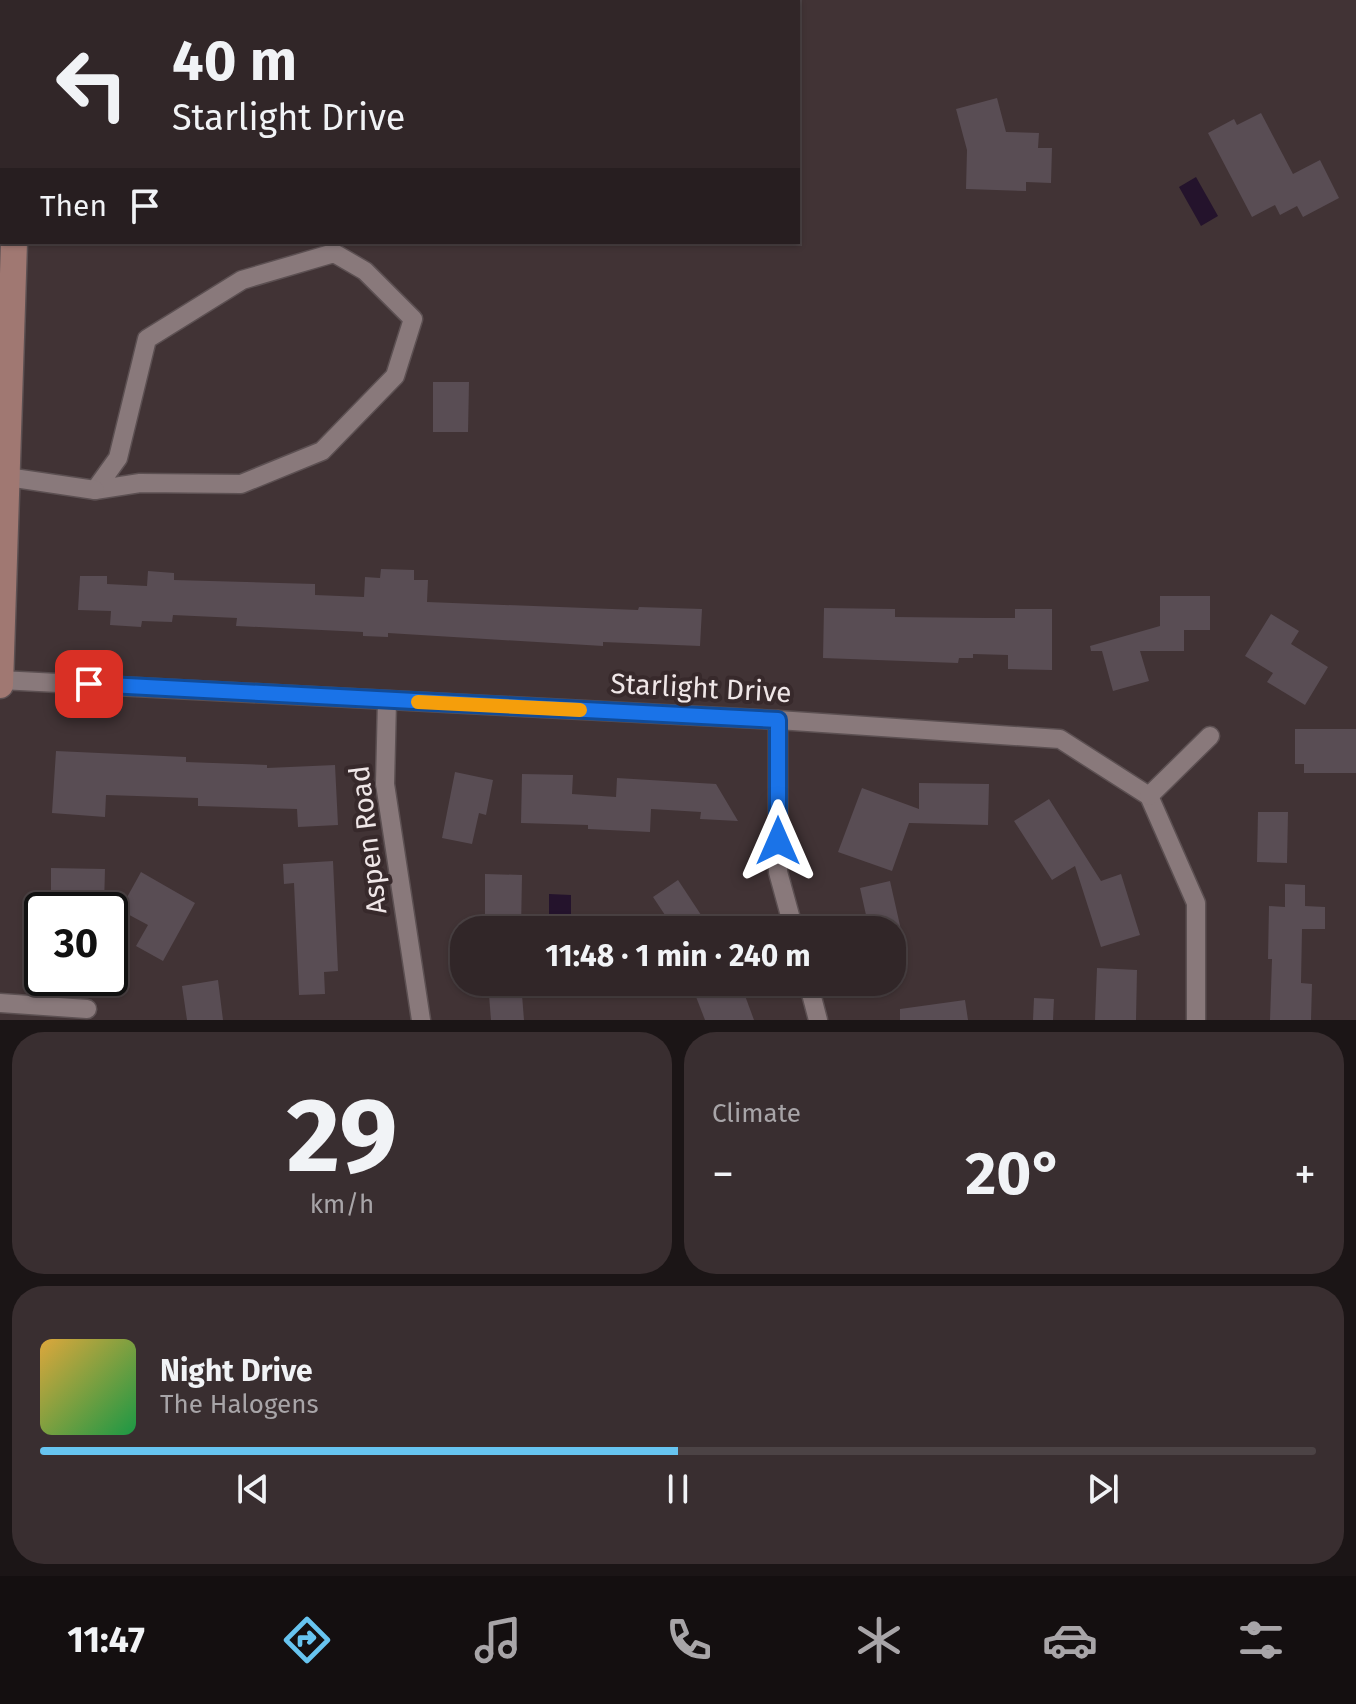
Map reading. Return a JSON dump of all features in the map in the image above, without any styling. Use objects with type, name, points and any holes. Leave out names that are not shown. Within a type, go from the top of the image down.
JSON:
[{"type":"street","points":[[0,682],[4,476],[14,244]]},
{"type":"street","points":[[4,476],[95,490],[140,483],[241,484],[322,451],[395,376],[413,319],[365,271],[334,253],[242,280],[147,339],[118,458],[95,490]]},
{"type":"street","name":"Starlight Drive","points":[[0,682],[778,720],[1060,739],[1149,796]]},
{"type":"street","name":"Aspen Road","points":[[387,701],[385,784],[421,1020]]},
{"type":"street","points":[[778,720],[778,872],[790,916]]},
{"type":"street","points":[[1196,1020],[1196,903],[1149,796],[1210,736]]},
{"type":"street","points":[[812,996],[818,1020]]},
{"type":"street","points":[[0,1003],[87,1009]]},
{"type":"shaded area","points":[[1196,177],[1218,216],[1201,226],[1179,187]]},
{"type":"shaded area","points":[[549,894],[571,895],[571,916],[549,916]]},
{"type":"building","points":[[997,98],[1006,132],[1039,133],[1038,148],[1052,148],[1051,183],[1026,182],[1026,191],[966,189],[967,150],[956,109]]},
{"type":"building","points":[[1261,113],[1293,174],[1320,160],[1339,198],[1303,217],[1297,206],[1280,215],[1275,205],[1252,217],[1208,133],[1234,119],[1237,125]]},
{"type":"building","points":[[433,382],[469,382],[468,432],[433,432]]},
{"type":"building","points":[[381,569],[414,570],[414,580],[428,580],[427,602],[638,610],[639,607],[702,609],[700,646],[603,642],[603,646],[388,633],[388,637],[363,636],[363,632],[236,626],[237,618],[173,615],[172,622],[142,621],[141,627],[110,625],[111,611],[78,610],[80,576],[107,576],[107,584],[147,586],[148,571],[174,573],[174,580],[315,584],[315,595],[364,597],[365,577],[380,578]]},
{"type":"building","points":[[1160,596],[1210,596],[1210,630],[1184,630],[1184,651],[1140,651],[1149,681],[1113,691],[1102,651],[1091,651],[1090,646],[1160,626]]},
{"type":"building","points":[[824,608],[895,609],[895,617],[987,618],[1015,618],[1015,609],[1052,609],[1052,670],[1008,669],[1008,655],[973,654],[973,658],[959,658],[958,663],[823,658]]},
{"type":"building","points":[[1271,614],[1299,631],[1291,644],[1328,667],[1305,705],[1267,682],[1273,673],[1245,656]]},
{"type":"building","points":[[1295,729],[1356,729],[1356,773],[1304,773],[1304,764],[1295,764]]},
{"type":"building","points":[[56,751],[186,757],[186,762],[267,765],[267,768],[335,765],[338,825],[298,827],[297,809],[198,806],[198,798],[106,795],[105,817],[52,813]]},
{"type":"building","points":[[455,772],[493,780],[486,815],[479,813],[472,844],[442,838]]},
{"type":"building","points":[[522,774],[573,775],[572,794],[616,797],[617,778],[716,784],[738,821],[700,819],[701,812],[651,809],[650,832],[588,829],[588,825],[521,823]]},
{"type":"building","points":[[919,783],[989,784],[988,825],[909,823],[892,871],[838,852],[862,788],[919,809]]},
{"type":"building","points":[[1049,799],[1101,881],[1121,874],[1140,935],[1101,947],[1075,866],[1052,880],[1014,821]]},
{"type":"building","points":[[1258,812],[1288,812],[1287,863],[1257,862]]},
{"type":"building","points":[[333,861],[338,971],[324,972],[325,994],[299,995],[294,883],[284,884],[283,864]]},
{"type":"building","points":[[51,868],[105,869],[104,892],[51,892]]},
{"type":"building","points":[[141,872],[195,903],[163,961],[136,946],[148,925],[128,914],[128,896]]},
{"type":"building","points":[[485,874],[522,875],[521,916],[485,916]]},
{"type":"building","points":[[678,880],[702,916],[666,916],[653,897]]},
{"type":"building","points":[[890,881],[898,916],[861,916],[866,915],[860,888]]},
{"type":"building","points":[[1285,884],[1305,885],[1305,906],[1325,907],[1325,929],[1302,929],[1301,983],[1312,984],[1311,1020],[1270,1020],[1272,959],[1268,959],[1269,906],[1285,907]]},
{"type":"building","points":[[1097,968],[1137,970],[1136,1020],[1095,1020]]},
{"type":"building","points":[[218,980],[223,1020],[187,1020],[182,986]]},
{"type":"building","points":[[489,996],[522,996],[524,1020],[491,1020]]},
{"type":"building","points":[[696,996],[745,996],[754,1020],[705,1020]]},
{"type":"building","points":[[1034,998],[1054,999],[1053,1020],[1033,1020]]},
{"type":"building","points":[[965,1000],[968,1020],[900,1020],[900,1009]]},
{"type":"slow traffic","points":[[418,702],[580,710]]},
{"type":"route","points":[[89,684],[778,720],[778,841]]}]
